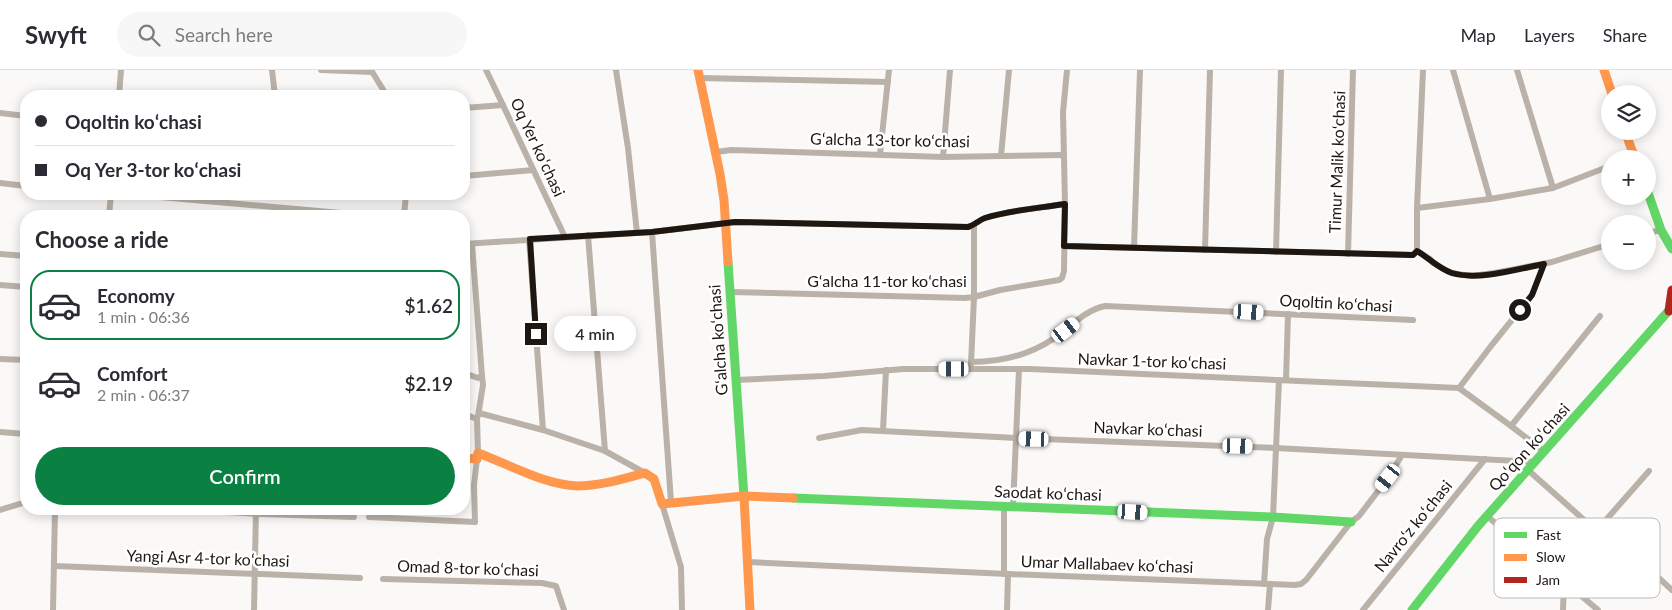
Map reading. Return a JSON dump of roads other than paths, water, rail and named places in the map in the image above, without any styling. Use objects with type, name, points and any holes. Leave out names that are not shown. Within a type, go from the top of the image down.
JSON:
[{"type":"street","points":[[119,90],[121,70]]},
{"type":"street","points":[[272,70],[274,90]]},
{"type":"street","points":[[321,70],[371,71],[383,90]]},
{"type":"street","name":"Oq Yer koʻchasi","points":[[486,70],[565,236]]},
{"type":"street","points":[[616,70],[628,148],[637,232]]},
{"type":"street","points":[[880,154],[889,70]]},
{"type":"street","points":[[943,156],[950,70]]},
{"type":"street","points":[[1001,156],[1009,70]]},
{"type":"street","points":[[971,365],[974,297],[1062,278],[1064,271],[1065,204],[1063,112],[1067,70]]},
{"type":"street","points":[[1134,248],[1140,70]]},
{"type":"street","points":[[1205,250],[1210,70]]},
{"type":"street","points":[[1276,252],[1281,70]]},
{"type":"street","name":"Timur Malik koʻchasi","points":[[1348,254],[1353,70]]},
{"type":"street","points":[[1064,246],[1413,255],[1417,249],[1417,208],[1424,70]]},
{"type":"street","points":[[1453,70],[1490,199]]},
{"type":"street","points":[[1517,70],[1554,188]]},
{"type":"street","points":[[1604,70],[1609,85]]},
{"type":"street","points":[[699,74],[888,82]]},
{"type":"street","name":"Gʻalcha koʻchasi","points":[[699,74],[720,174],[725,223],[750,610]]},
{"type":"street","points":[[470,108],[503,105]]},
{"type":"street","points":[[0,114],[20,116]]},
{"type":"street","name":"Gʻalcha 13-tor koʻchasi","points":[[716,152],[731,150],[943,156],[1063,155]]},
{"type":"street","points":[[470,175],[533,170]]},
{"type":"street","points":[[1417,208],[1490,199],[1554,188],[1601,170]]},
{"type":"street","points":[[0,183],[20,185]]},
{"type":"street","points":[[194,200],[307,210]]},
{"type":"street","points":[[369,517],[475,522],[474,485],[478,456],[478,416],[484,385],[472,244],[565,236],[652,232],[725,223],[962,228],[974,226],[980,220],[992,216],[1065,204]]},
{"type":"street","points":[[1653,205],[1662,230],[1672,247]]},
{"type":"street","name":"Gʻalcha 11-tor koʻchasi","points":[[730,292],[974,297],[974,226]]},
{"type":"street","points":[[1656,231],[1662,230]]},
{"type":"street","points":[[652,232],[666,503],[681,567],[682,610]]},
{"type":"street","points":[[588,235],[605,451]]},
{"type":"street","points":[[530,239],[543,430]]},
{"type":"street","points":[[1417,249],[1441,268],[1451,273],[1465,276],[1544,264],[1601,247]]},
{"type":"street","points":[[0,254],[20,256]]},
{"type":"street","points":[[1544,264],[1532,295],[1490,346],[1459,388],[1545,452]]},
{"type":"street","points":[[0,286],[20,287]]},
{"type":"street","points":[[1670,309],[1672,290]]},
{"type":"street","name":"Oqoltin koʻchasi","points":[[971,365],[1030,351],[1053,339],[1091,311],[1105,306],[1413,320]]},
{"type":"street","name":"Qoʻqon koʻchasi","points":[[1412,610],[1487,516],[1670,309]]},
{"type":"street","points":[[1268,610],[1267,539],[1273,517],[1276,448],[1288,314]]},
{"type":"street","points":[[1512,426],[1600,316]]},
{"type":"street","points":[[0,359],[20,360]]},
{"type":"street","name":"Navkar 1-tor koʻchasi","points":[[736,380],[824,376],[971,365],[1018,370],[1459,388]]},
{"type":"street","points":[[882,431],[886,370]]},
{"type":"street","points":[[1007,610],[1006,574],[1009,507],[1016,438],[1018,370]]},
{"type":"street","points":[[470,375],[478,378],[482,376]]},
{"type":"street","points":[[470,415],[543,430],[605,451],[654,479],[666,503]]},
{"type":"street","name":"Navkar koʻchasi","points":[[819,438],[862,430],[1276,448],[1536,462]]},
{"type":"street","points":[[0,432],[20,434]]},
{"type":"street","name":"Umar Mallabaev koʻchasi","points":[[748,562],[1295,585],[1306,580],[1351,522],[1359,516],[1373,499],[1402,455]]},
{"type":"street","points":[[470,457],[478,456],[570,485],[624,479],[645,473]]},
{"type":"street","name":"Navroʻz koʻchasi","points":[[1363,610],[1485,459]]},
{"type":"street","points":[[1528,470],[1583,518]]},
{"type":"street","points":[[1608,518],[1649,471]]},
{"type":"street","name":"Saodat koʻchasi","points":[[666,503],[744,496],[1273,517],[1351,522]]},
{"type":"street","points":[[0,510],[20,504]]},
{"type":"street","points":[[53,610],[55,515]]},
{"type":"street","points":[[254,610],[256,515]]},
{"type":"street","points":[[321,515],[354,517]]},
{"type":"street","points":[[1487,516],[1494,522]]},
{"type":"street","name":"Yangi Asr 4-tor koʻchasi","points":[[55,566],[360,578]]},
{"type":"street","name":"Omad 8-tor koʻchasi","points":[[383,579],[542,583],[556,586],[564,610]]},
{"type":"street","points":[[1660,580],[1672,590]]},
{"type":"street","points":[[1584,598],[1598,610]]}]
